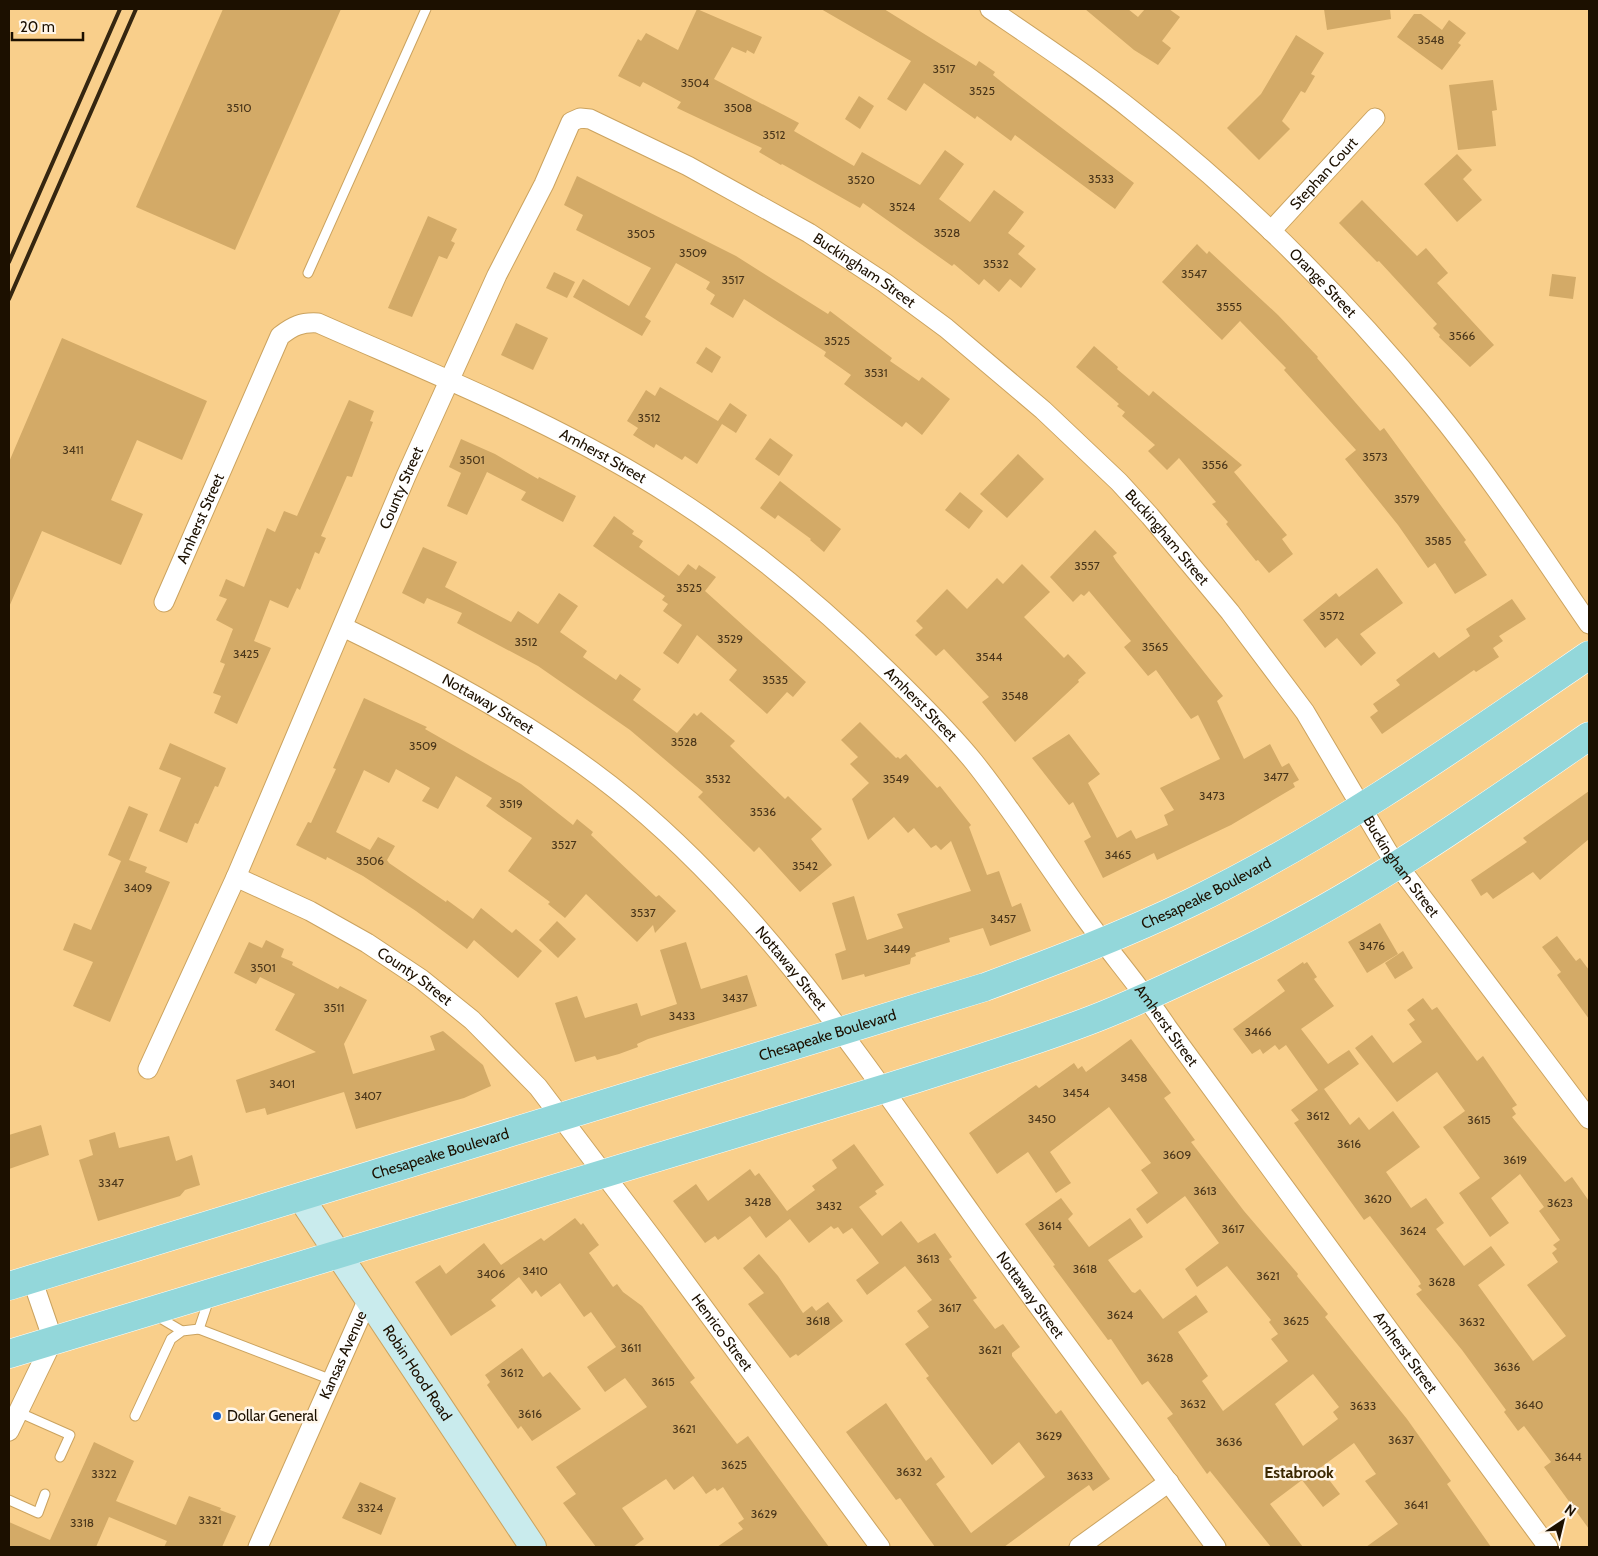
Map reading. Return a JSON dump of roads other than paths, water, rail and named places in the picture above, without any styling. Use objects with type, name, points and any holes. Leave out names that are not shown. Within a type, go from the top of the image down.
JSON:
[{"type":"main road","name":"Chesapeake Boulevard","points":[[21,1283],[985,987],[1105,942],[1193,902],[1310,839],[1362,808],[1589,655]]},
{"type":"main road","points":[[9,1354],[883,1089],[1020,1046],[1093,1019],[1245,951],[1319,911],[1397,865],[1589,736]]},
{"type":"street","name":"Orange Street","points":[[990,9],[1070,64],[1139,115],[1221,184],[1271,231],[1356,318],[1432,405],[1495,487],[1589,624]]},
{"type":"street","name":"County Street","points":[[148,1069],[236,877],[449,380],[497,275],[544,184],[571,122],[580,118],[590,119]]},
{"type":"street","name":"Stephan Court","points":[[1271,231],[1375,118]]},
{"type":"street","name":"Buckingham Street","points":[[590,119],[688,166],[809,233],[885,283],[946,328],[1043,410],[1119,482],[1230,612],[1305,712],[1397,865],[1589,1119]]},
{"type":"street","name":"Amherst Street","points":[[164,602],[280,336],[291,327],[304,322],[318,323],[544,424],[611,459],[666,492],[747,548],[816,603],[923,706],[973,761],[1087,921],[1146,996],[1178,1044],[1548,1547]]},
{"type":"street","name":"Nottaway Street","points":[[343,627],[408,658],[500,708],[566,752],[630,801],[690,855],[736,901],[841,1032],[1216,1547]]},
{"type":"street","name":"County Street","points":[[236,877],[310,911],[367,943],[421,979],[472,1020],[538,1086],[562,1118]]},
{"type":"street","name":"Henrico Street","points":[[562,1118],[880,1547]]},
{"type":"street","name":"Robin Hood Road","points":[[301,1198],[533,1547]]},
{"type":"street","points":[[9,1431],[53,1340],[21,1283]]},
{"type":"street","name":"Kansas Avenue","points":[[258,1547],[368,1299]]},
{"type":"street","points":[[1079,1547],[1168,1482]]},
{"type":"lane","points":[[308,273],[426,9]]},
{"type":"lane","points":[[199,1330],[212,1292]]},
{"type":"lane","points":[[149,1311],[182,1331]]},
{"type":"lane","points":[[135,1416],[171,1339],[182,1331],[199,1330],[332,1380]]},
{"type":"lane","points":[[18,1412],[70,1435],[60,1457]]},
{"type":"lane","points":[[9,1500],[38,1513],[45,1494]]},
{"type":"railway","points":[[9,262],[120,9]]},
{"type":"railway","points":[[9,299],[136,9]]},
{"type":"place","name":"Dollar General","points":[[217,1416]]},
{"type":"district","name":"Estabrook","points":[[1299,1472]]}]
